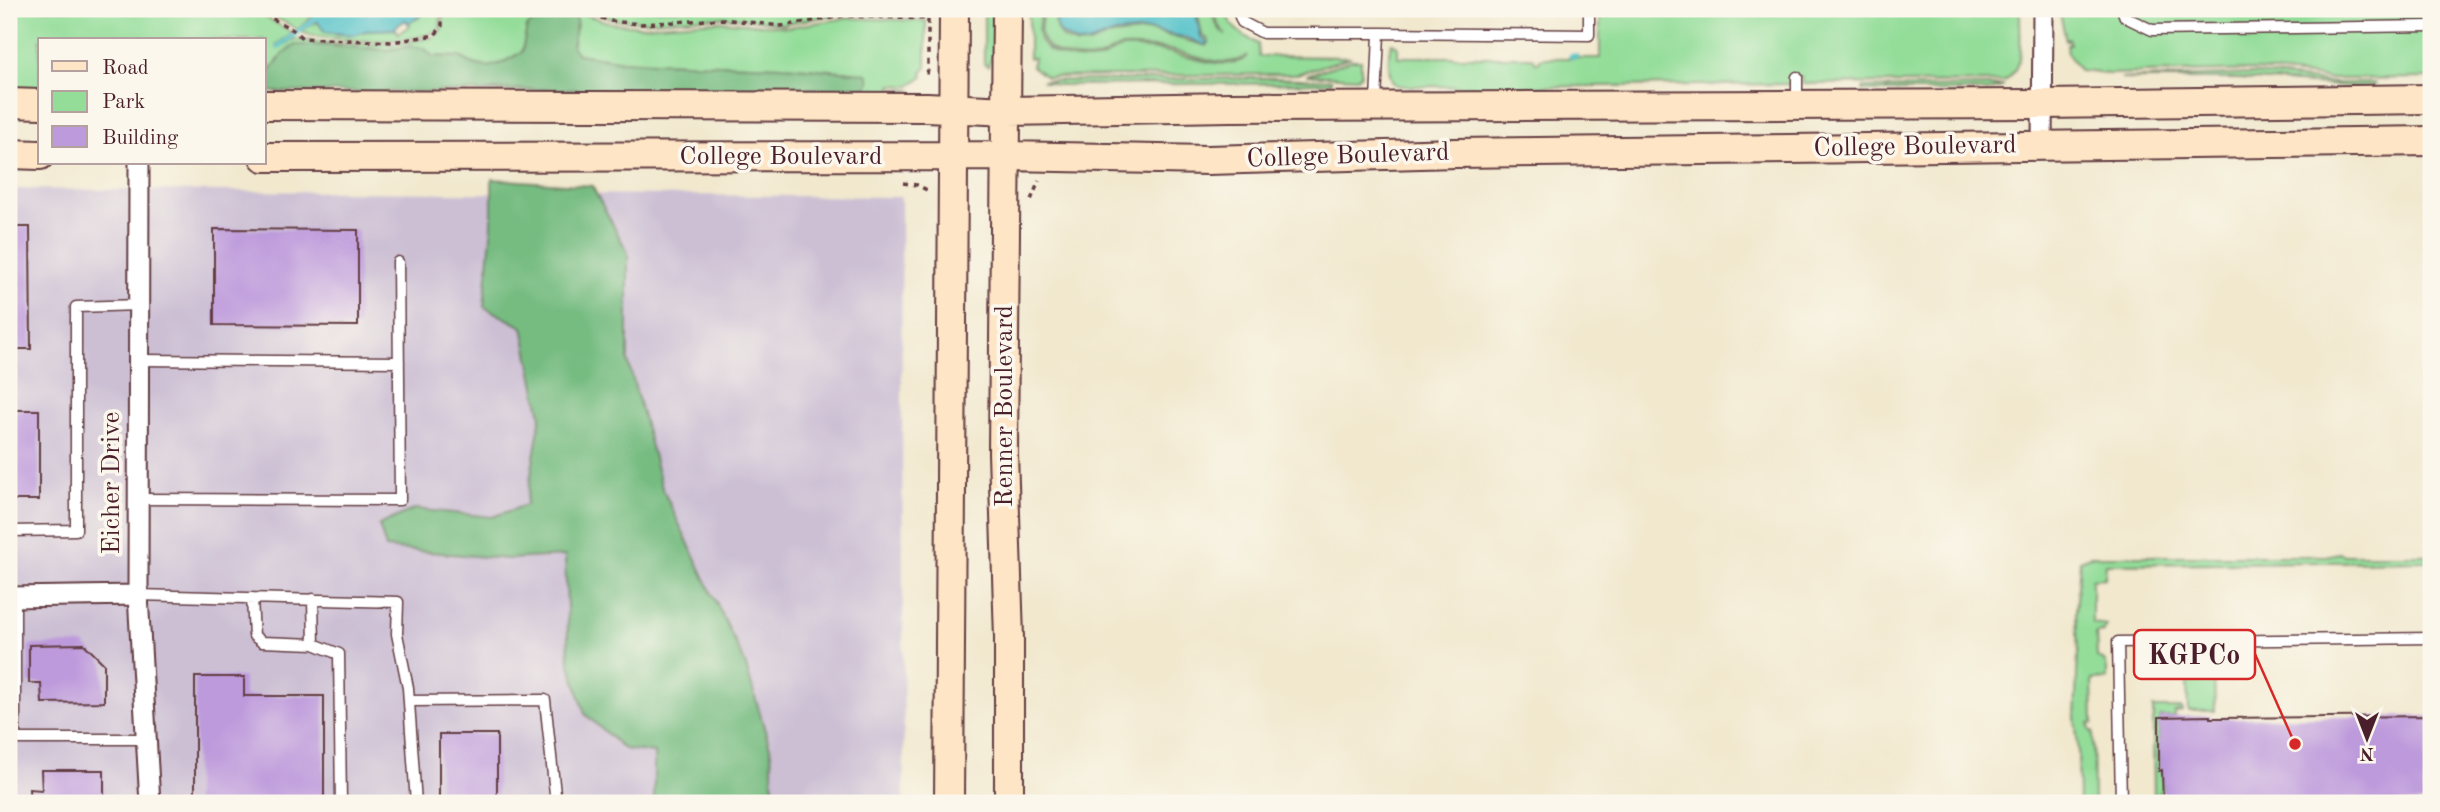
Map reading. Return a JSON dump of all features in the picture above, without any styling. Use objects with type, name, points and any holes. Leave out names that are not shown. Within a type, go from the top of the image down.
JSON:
[{"type":"main road","name":"Renner Boulevard","points":[[949,803],[954,9]]},
{"type":"main road","name":"Renner Boulevard","points":[[1007,9],[1003,453],[1009,638],[1009,803]]},
{"type":"main road","name":"College Boulevard","points":[[266,105],[1007,111],[1230,107],[2043,104],[2431,99]]},
{"type":"main road","points":[[9,103],[38,104]]},
{"type":"main road","name":"College Boulevard","points":[[266,157],[1006,156],[1208,160],[1456,153],[2431,141]]},
{"type":"main road","points":[[9,154],[38,155]]},
{"type":"street","points":[[2042,146],[2043,9]]},
{"type":"street","name":"Eicher Drive","points":[[139,164],[138,595],[150,803]]},
{"type":"street","points":[[12,597],[138,595]]},
{"type":"lane","points":[[1237,9],[1242,22],[1263,33],[1589,35],[1589,9]]},
{"type":"lane","points":[[2122,9],[2125,17],[2152,30],[2431,26]]},
{"type":"lane","points":[[1376,107],[1378,33]]},
{"type":"lane","points":[[1797,77],[1797,105]]},
{"type":"lane","points":[[138,499],[400,500],[398,262]]},
{"type":"lane","points":[[9,531],[76,530],[76,307],[139,305]]},
{"type":"lane","points":[[139,360],[399,362]]},
{"type":"lane","points":[[138,595],[398,601],[397,634],[409,701],[416,803]]},
{"type":"lane","points":[[12,597],[15,739],[148,739]]},
{"type":"lane","points":[[252,598],[254,636],[261,642],[314,644],[339,654],[341,803]]},
{"type":"lane","points":[[313,600],[314,644]]},
{"type":"lane","points":[[2121,803],[2118,642],[2431,638]]},
{"type":"lane","points":[[409,701],[545,700],[556,803]]},
{"type":"path","points":[[255,9],[302,38],[377,43],[435,35],[442,26],[442,9]]},
{"type":"path","points":[[572,9],[611,21],[641,24],[723,19],[781,26],[845,16],[928,19],[926,79]]},
{"type":"path","points":[[1031,200],[1040,181]]},
{"type":"path","points":[[903,183],[930,190]]},
{"type":"shaded area","points":[[9,189],[901,197],[904,803],[9,803]]},
{"type":"green space","points":[[9,9],[252,9],[293,33],[276,45],[278,49],[293,39],[340,44],[396,44],[434,37],[442,29],[444,9],[567,9],[611,23],[639,26],[719,21],[789,27],[847,18],[926,21],[926,69],[922,72],[923,76],[910,86],[891,85],[891,89],[912,90],[898,94],[665,92],[665,89],[782,87],[853,91],[852,72],[784,66],[623,61],[578,54],[572,47],[577,25],[527,27],[522,52],[488,67],[473,64],[460,57],[431,56],[425,49],[412,46],[388,50],[295,45],[282,55],[271,70],[266,71],[266,38],[38,38],[38,91],[9,91]]},
{"type":"green space","points":[[258,9],[289,9],[313,16],[297,30]]},
{"type":"green space","points":[[426,9],[441,9],[440,27],[415,38],[351,40],[301,32],[319,22],[336,34],[385,29],[396,29],[398,33],[410,26],[408,23]]},
{"type":"green space","points":[[578,9],[926,9],[926,17],[840,14],[783,24],[718,17],[645,21],[618,20]]},
{"type":"green space","points":[[984,9],[998,9],[995,50],[988,66],[984,64]]},
{"type":"green space","points":[[1029,9],[1042,9],[1038,29],[1042,43],[1056,54],[1074,59],[1100,59],[1116,50],[1127,48],[1166,51],[1204,61],[1230,64],[1248,55],[1227,62],[1167,49],[1126,47],[1116,48],[1096,58],[1068,56],[1051,49],[1045,43],[1040,29],[1044,9],[1058,9],[1055,23],[1057,31],[1063,38],[1077,45],[1089,44],[1113,35],[1151,31],[1207,46],[1209,40],[1202,35],[1197,9],[1212,9],[1216,24],[1226,35],[1217,20],[1215,9],[1226,9],[1233,26],[1258,44],[1259,56],[1351,57],[1297,74],[1046,77],[1032,66],[1034,58],[1029,58]]},
{"type":"green space","points":[[1600,9],[2020,9],[2020,49],[2016,67],[2004,82],[1803,84],[1802,77],[1797,77],[1792,84],[1509,87],[1402,86],[1394,84],[1392,80],[1389,58],[1392,43],[1398,46],[1398,57],[1531,57],[1535,62],[1543,58],[1600,58]]},
{"type":"green space","points":[[2059,9],[2431,9],[2431,78],[2333,79],[2257,70],[2109,74],[2080,71],[2068,54],[2069,39],[2066,40]]},
{"type":"green space","points":[[568,13],[577,19],[572,47],[578,54],[623,61],[784,66],[863,73],[868,75],[870,82],[867,88],[853,91],[782,87],[266,92],[266,71],[271,70],[282,55],[295,45],[388,50],[412,46],[425,49],[432,56],[460,57],[473,64],[488,67],[522,52],[527,27],[541,16]]},
{"type":"green space","points":[[1352,60],[1361,60],[1361,74],[1357,78],[1307,75]]},
{"type":"green space","points":[[2256,74],[2333,83],[2375,83],[2375,86],[2238,79],[2121,79]]},
{"type":"green space","points":[[1269,78],[1331,80],[1331,83],[1057,85],[1042,81]]},
{"type":"green space","points":[[2004,86],[1988,91],[1863,91],[1863,88]]},
{"type":"green space","points":[[501,89],[658,89],[658,92],[481,92]]},
{"type":"green space","points":[[492,179],[592,186],[628,253],[628,361],[662,488],[745,663],[771,751],[774,803],[654,803],[654,753],[624,749],[585,714],[569,661],[565,556],[507,559],[386,548],[379,525],[414,509],[492,517],[526,505],[541,416],[523,327],[484,307],[492,225]]},
{"type":"green space","points":[[2339,553],[2431,555],[2431,561],[2106,564],[2105,578],[2092,579],[2092,623],[2107,625],[2103,632],[2096,633],[2097,657],[2105,662],[2107,679],[2092,680],[2093,723],[2089,724],[2090,731],[2093,731],[2094,803],[2079,803],[2075,718],[2078,653],[2076,613],[2080,560],[2090,556],[2326,556]]},
{"type":"green space","points":[[2197,657],[2206,658],[2214,669],[2215,711],[2188,711],[2187,676],[2196,676]]},
{"type":"green space","points":[[2153,708],[2182,708],[2182,711],[2174,712],[2174,717],[2159,717],[2159,770],[2162,770],[2163,790],[2159,791],[2159,803],[2154,803]]},
{"type":"water","points":[[289,9],[426,9],[420,17],[408,23],[406,20],[395,27],[396,29],[369,30],[354,35],[325,32],[313,16]]},
{"type":"water","points":[[1059,9],[1195,9],[1201,37],[1209,43],[1205,45],[1150,30],[1115,33],[1078,44],[1060,33],[1056,25]]},
{"type":"building","points":[[9,221],[14,221],[14,227],[30,227],[31,349],[9,349]]},
{"type":"building","points":[[214,229],[358,230],[358,326],[214,325]]},
{"type":"building","points":[[9,410],[39,410],[39,500],[9,500]]},
{"type":"building","points":[[84,644],[104,664],[104,702],[42,703],[41,683],[29,683],[29,645]]},
{"type":"building","points":[[195,677],[244,677],[244,696],[324,696],[324,803],[195,803]]},
{"type":"building","points":[[2431,716],[2431,803],[2163,803],[2162,770],[2159,771],[2159,717]]},
{"type":"building","points":[[439,734],[497,734],[497,803],[439,803]]},
{"type":"building","points":[[41,770],[104,770],[104,803],[30,803],[29,789],[42,790]]},
{"type":"waterway","points":[[278,47],[316,18]]},
{"type":"waterway","points":[[1571,56],[1576,56]]},
{"type":"place","name":"KGPCo","points":[[2295,744]]}]
